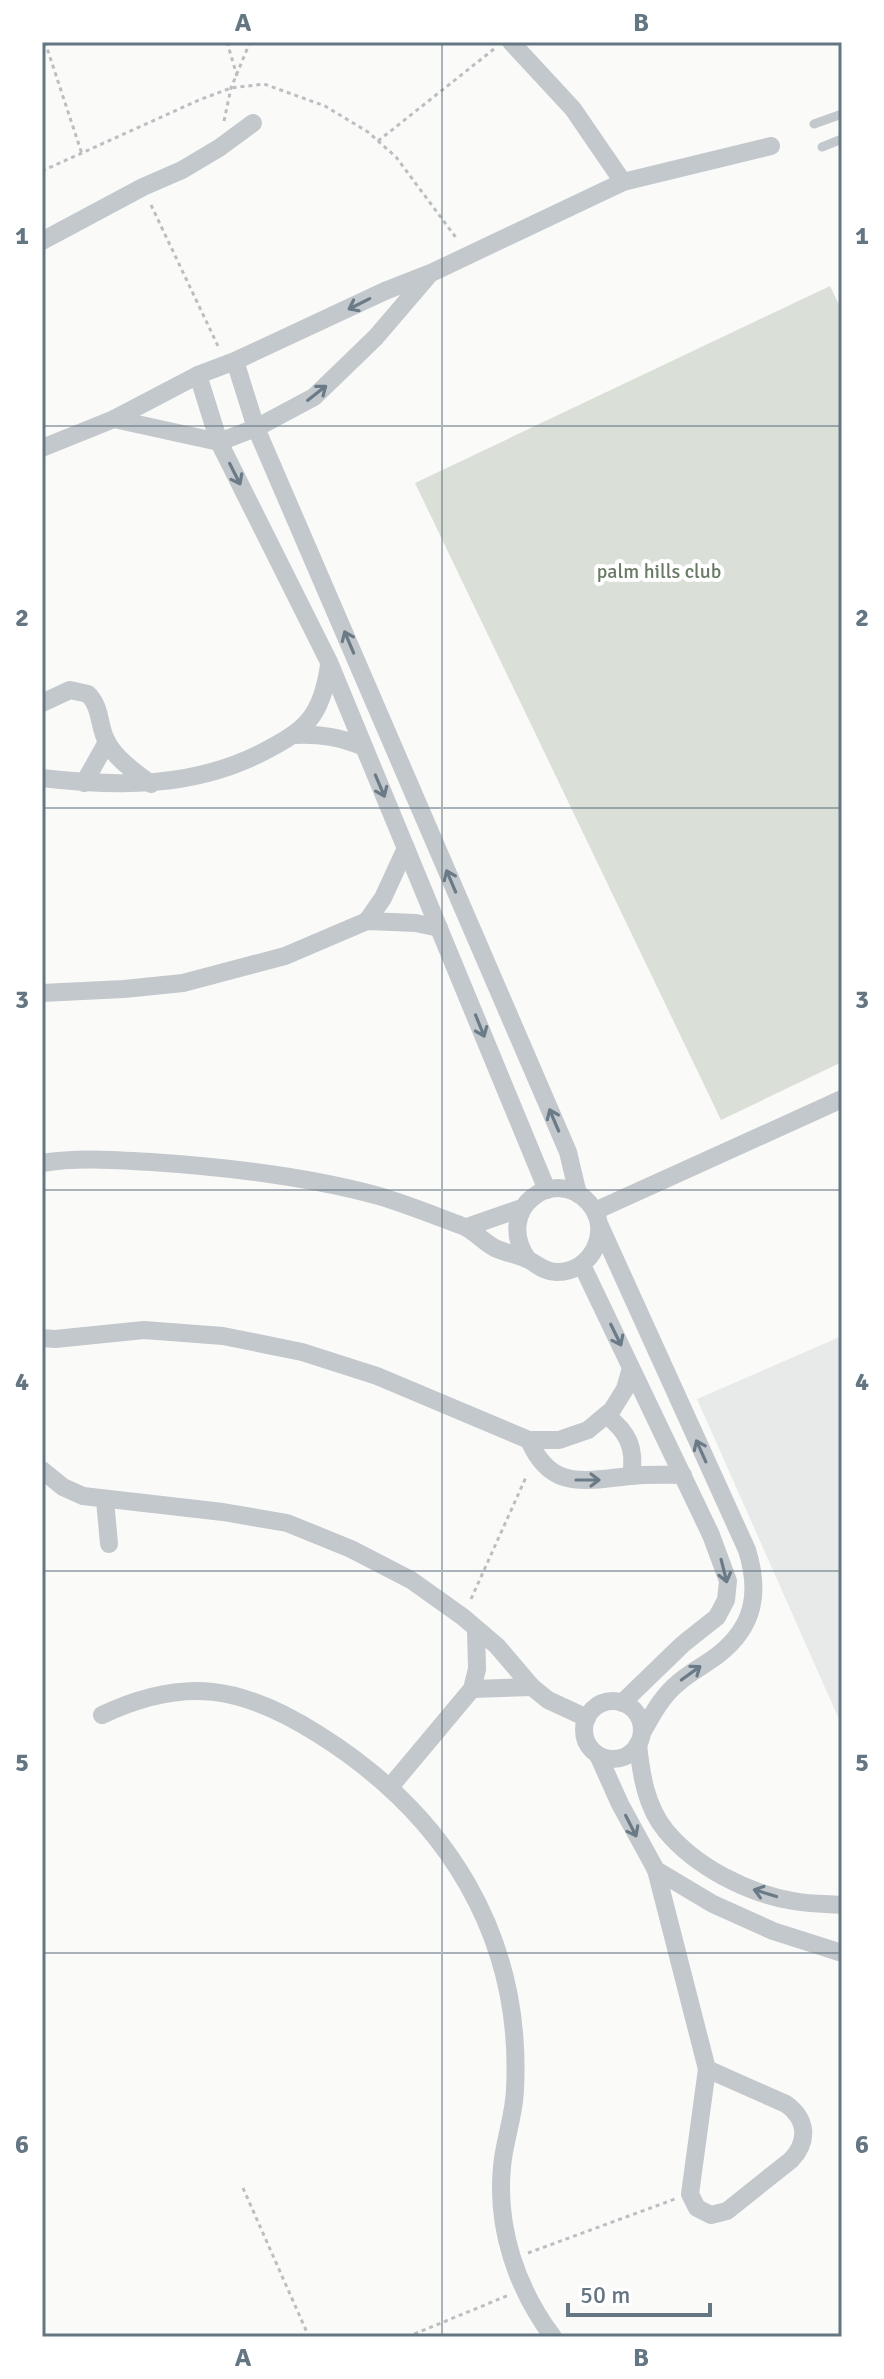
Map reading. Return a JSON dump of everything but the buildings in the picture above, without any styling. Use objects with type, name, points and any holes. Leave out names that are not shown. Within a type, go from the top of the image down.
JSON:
[{"type":"street","points":[[511,42],[573,109],[623,182]]},
{"type":"street","points":[[42,241],[143,187],[182,170],[253,123]]},
{"type":"street","points":[[42,448],[114,419],[198,375],[431,273],[623,182],[771,146]]},
{"type":"street","points":[[114,419],[219,442],[256,428],[314,397],[376,337],[431,273]]},
{"type":"street","points":[[231,363],[256,428],[564,1143],[578,1194]]},
{"type":"street","points":[[198,375],[219,442],[329,662],[547,1190]]},
{"type":"street","points":[[42,778],[84,783],[151,784],[201,776],[251,758],[295,735],[309,720],[320,703],[329,662]]},
{"type":"street","points":[[42,703],[70,690],[88,694],[99,709],[107,742],[120,758],[151,784]]},
{"type":"street","points":[[295,735],[319,734],[342,738],[364,747]]},
{"type":"street","points":[[84,783],[107,742]]},
{"type":"street","points":[[367,921],[390,886],[406,848]]},
{"type":"street","points":[[42,993],[183,983],[285,956],[367,921],[416,923],[439,928]]},
{"type":"street","points":[[597,1219],[842,1099]]},
{"type":"street","points":[[42,1163],[101,1159],[208,1166],[380,1196],[467,1227],[495,1248],[554,1272],[569,1271],[582,1265],[592,1255],[599,1241],[597,1219]]},
{"type":"street","points":[[528,1260],[516,1235],[517,1221],[522,1208],[533,1197],[547,1190],[563,1189],[588,1201],[747,1550],[754,1574],[754,1598],[746,1622],[734,1640],[675,1684],[657,1707],[640,1738],[621,1758],[598,1755],[584,1734],[587,1718],[598,1706],[605,1702],[622,1703],[637,1714],[640,1738],[641,1775],[652,1805],[666,1830],[702,1863],[746,1887],[793,1901],[842,1905]]},
{"type":"street","points":[[467,1227],[522,1208]]},
{"type":"street","points":[[582,1265],[683,1475],[723,1563],[728,1581],[726,1600],[717,1617],[683,1644],[622,1703]]},
{"type":"street","points":[[46,1341],[144,1330],[223,1336],[302,1352],[377,1376],[532,1448],[547,1469],[561,1477],[594,1482],[631,1476],[683,1475]]},
{"type":"street","points":[[532,1448],[588,1430],[606,1415],[625,1389],[631,1368]]},
{"type":"street","points":[[606,1415],[620,1426],[630,1441],[634,1458],[631,1476]]},
{"type":"street","points":[[42,1470],[63,1487],[83,1496],[223,1512],[287,1523],[351,1549],[411,1580],[470,1624],[516,1665],[532,1687],[558,1705],[587,1718]]},
{"type":"street","points":[[105,1500],[109,1544]]},
{"type":"street","points":[[390,1787],[472,1689],[477,1669],[470,1624]]},
{"type":"street","points":[[472,1689],[532,1687]]},
{"type":"street","points":[[102,1715],[133,1700],[167,1692],[202,1690],[237,1695],[276,1708],[347,1752],[390,1787],[457,1865],[488,1924],[505,1974],[513,2013],[515,2091],[511,2129],[502,2166],[505,2229],[523,2289],[553,2337]]},
{"type":"street","points":[[598,1755],[620,1804],[656,1870],[707,2069],[690,2194],[692,2202],[703,2213],[719,2214],[791,2160],[803,2142],[801,2120],[795,2110],[707,2069]]},
{"type":"street","points":[[656,1870],[713,1904],[761,1926],[842,1953]]},
{"type":"lane","points":[[814,124],[842,114]]},
{"type":"lane","points":[[822,147],[842,139]]},
{"type":"path","points":[[45,42],[82,154]]},
{"type":"path","points":[[227,42],[237,76]]},
{"type":"path","points":[[219,148],[231,88],[250,42]]},
{"type":"path","points":[[378,141],[503,42]]},
{"type":"path","points":[[42,171],[129,130],[231,88],[264,84],[325,106],[368,132],[396,157],[468,255]]},
{"type":"path","points":[[143,187],[231,363]]},
{"type":"path","points":[[470,1624],[532,1448]]},
{"type":"path","points":[[243,2188],[309,2337]]},
{"type":"path","points":[[512,2259],[690,2194]]},
{"type":"path","points":[[407,2337],[523,2289]]},
{"type":"shaded area","points":[[842,1336],[842,1726],[697,1399]]},
{"type":"green space","name":"palm hills club","points":[[830,286],[842,311],[842,1062],[721,1120],[415,483]]}]
